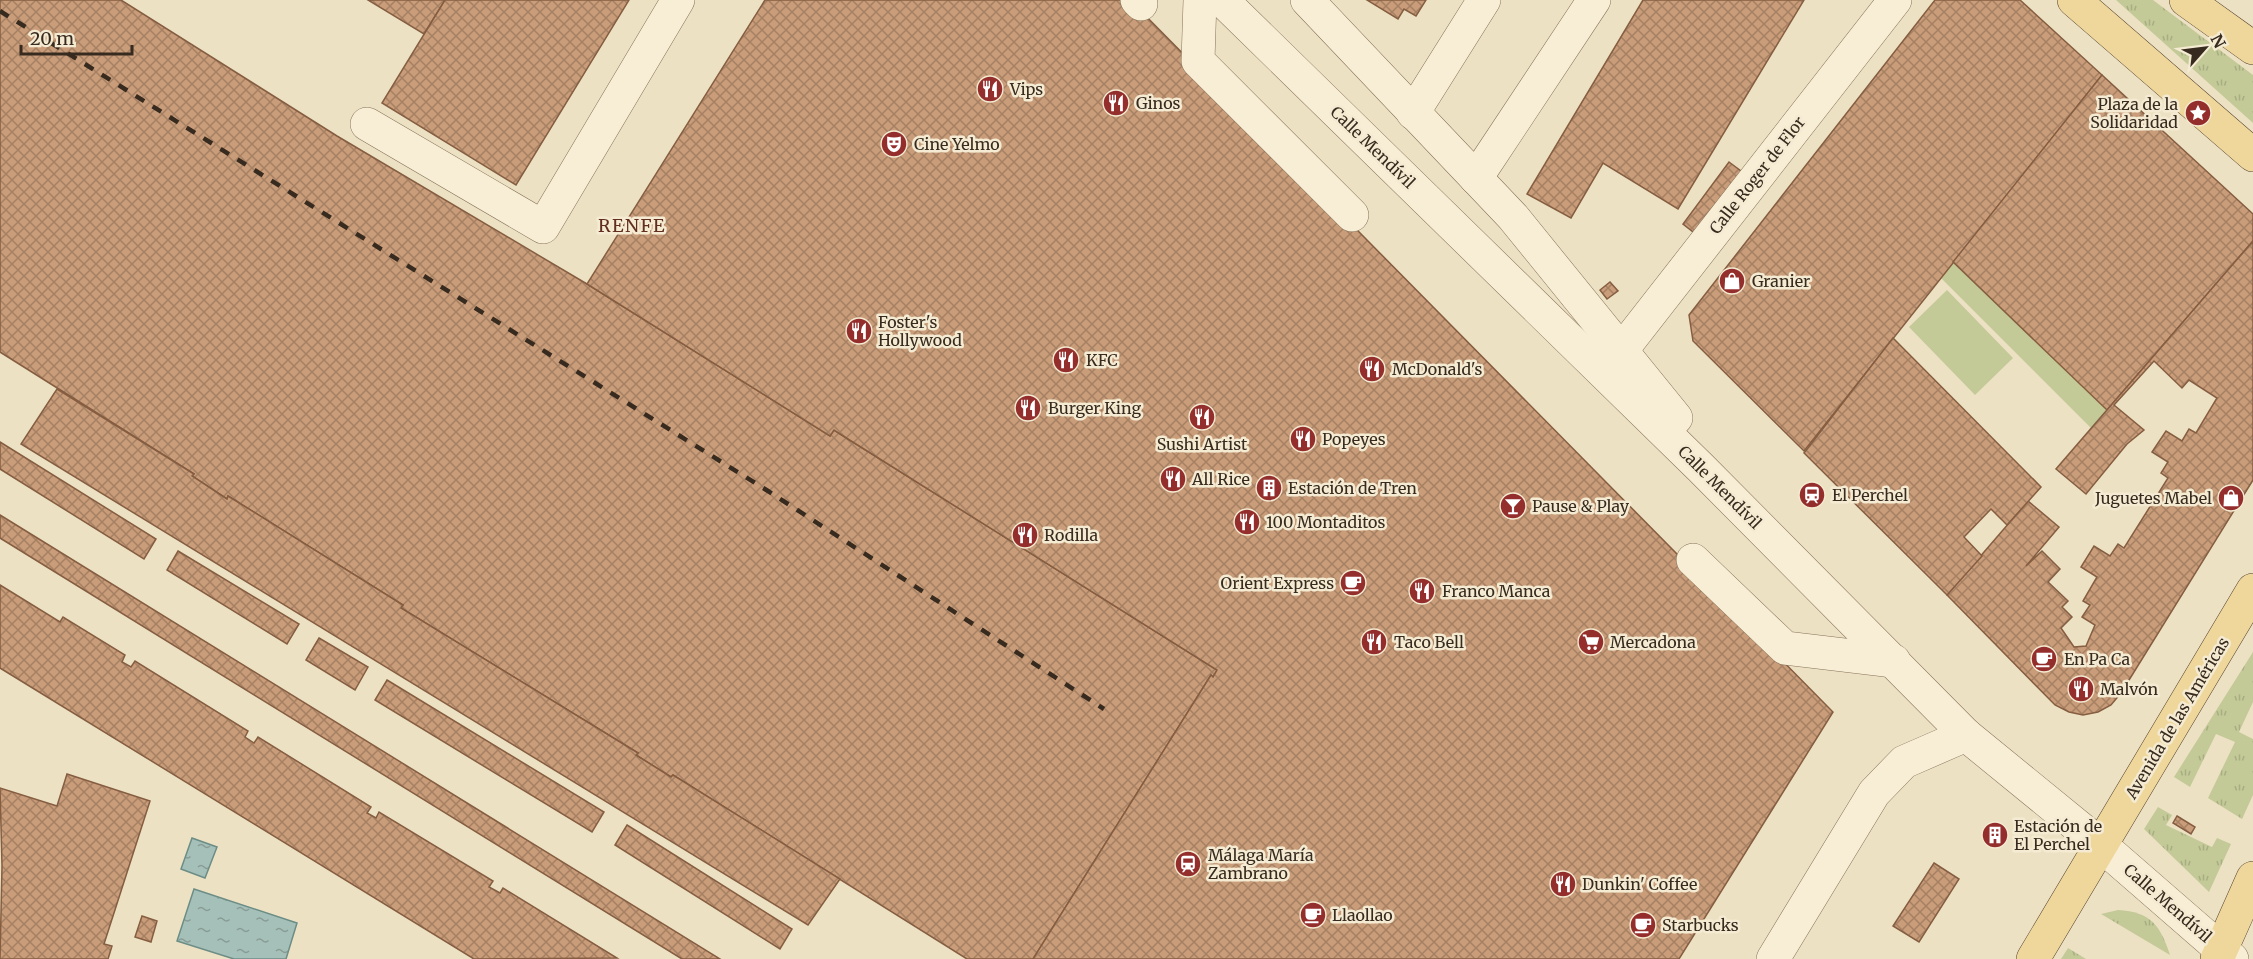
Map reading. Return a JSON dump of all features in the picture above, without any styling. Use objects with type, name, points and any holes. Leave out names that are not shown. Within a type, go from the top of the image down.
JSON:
[{"type":"main road","points":[[2074,0],[2253,155]]},
{"type":"main road","points":[[2186,0],[2253,48]]},
{"type":"main road","name":"Avenida de las Américas","points":[[2033,959],[2253,590]]},
{"type":"main road","points":[[2224,956],[2253,878]]},
{"type":"street","points":[[367,124],[543,227],[678,0]]},
{"type":"street","points":[[1200,0],[1198,61],[1352,215]]},
{"type":"street","name":"Calle Mendívil","points":[[1222,0],[1701,468],[1966,735],[2102,846],[2224,956]]},
{"type":"street","points":[[1307,0],[1513,217],[1620,351],[1686,429],[1701,468]]},
{"type":"street","points":[[1413,113],[1484,0]]},
{"type":"street","points":[[1476,178],[1594,0]]},
{"type":"street","name":"Calle Roger de Flor","points":[[1620,351],[1895,0]]},
{"type":"street","points":[[1693,560],[1785,648],[1894,661]]},
{"type":"street","points":[[1773,959],[1874,793],[1904,762],[1966,735]]},
{"type":"green space","points":[[2116,0],[2153,0],[2253,75],[2253,123]]},
{"type":"green space","points":[[1953,262],[2107,410],[2091,428],[1941,278]]},
{"type":"green space","points":[[1947,290],[2013,358],[1975,395],[1909,327]]},
{"type":"green space","points":[[2253,652],[2253,702],[2239,732],[2253,739],[2253,795],[2242,819],[2208,798],[2235,742],[2216,734],[2190,787],[2174,777]]},
{"type":"green space","points":[[2158,807],[2172,815],[2166,825],[2212,847],[2217,838],[2231,844],[2209,892],[2144,829]]},
{"type":"green space","points":[[2118,910],[2139,914],[2153,922],[2170,955],[2101,914]]},
{"type":"green space","points":[[2068,948],[2086,959],[2061,959]]},
{"type":"water","points":[[192,838],[217,847],[205,878],[181,869]]},
{"type":"water","points":[[194,889],[297,923],[286,959],[234,959],[177,941]]},
{"type":"building","points":[[0,0],[121,0],[337,136],[587,284],[830,436],[834,430],[1217,670],[1213,677],[1211,675],[1033,959],[967,959],[401,608],[403,605],[228,496],[227,499],[192,476],[194,474],[0,352]]},
{"type":"building","points":[[368,0],[445,0],[424,34]]},
{"type":"building","points":[[445,0],[629,0],[516,185],[382,103]]},
{"type":"building","name":"Estación de Tren","points":[[765,0],[1130,0],[1833,712],[1679,959],[1033,959],[1211,675],[1213,677],[1217,670],[834,430],[830,436],[587,284]]},
{"type":"building","points":[[1367,0],[1426,0],[1416,16],[1404,9],[1398,19]]},
{"type":"building","points":[[1643,0],[1804,0],[1678,209],[1603,163],[1571,218],[1527,194]]},
{"type":"building","points":[[1935,0],[2020,0],[2102,75],[1804,451],[1693,341],[1689,315]]},
{"type":"building","points":[[2102,75],[2253,214],[2253,241],[2107,410],[1953,262]]},
{"type":"building","points":[[1729,162],[1749,177],[1702,239],[1683,224]]},
{"type":"building","points":[[2253,241],[2253,480],[2121,693],[2111,705],[2098,712],[2083,715],[2069,712],[2055,705],[1947,595],[2028,501],[2059,527],[2026,566],[2042,551],[2060,569],[2048,582],[2068,601],[2062,607],[2072,617],[2061,628],[2074,647],[2086,646],[2095,625],[2082,617],[2090,605],[2083,601],[2097,577],[2081,567],[2094,546],[2110,556],[2118,544],[2124,548],[2168,478],[2161,473],[2168,462],[2152,452],[2166,431],[2182,441],[2189,429],[2196,433],[2217,398],[2189,380],[2182,388],[2154,361],[2114,405],[2144,430],[2127,444],[2086,494],[2056,469]]},
{"type":"building","points":[[1610,282],[1618,291],[1607,299],[1600,290]]},
{"type":"building","points":[[1893,338],[2041,487],[2007,525],[1991,509],[1964,537],[1982,556],[1947,595],[1804,453]]},
{"type":"building","points":[[57,389],[194,474],[192,476],[227,499],[228,496],[403,605],[401,608],[638,753],[636,755],[671,777],[673,775],[840,879],[808,925],[21,444]]},
{"type":"building","points":[[0,442],[156,539],[144,559],[0,469]]},
{"type":"building","points":[[0,515],[720,959],[682,959],[0,538]]},
{"type":"building","points":[[178,551],[299,624],[287,644],[167,570]]},
{"type":"building","points":[[0,585],[60,622],[63,617],[125,655],[122,662],[131,667],[135,661],[248,731],[245,737],[254,743],[258,737],[371,807],[367,813],[376,818],[379,812],[493,881],[489,887],[500,893],[503,888],[617,958],[474,959],[0,668]]},
{"type":"building","points":[[319,638],[368,667],[355,690],[306,660]]},
{"type":"building","points":[[387,680],[604,812],[592,832],[375,700]]},
{"type":"building","points":[[67,774],[150,801],[104,944],[112,946],[108,959],[0,959],[2,866],[0,788],[57,806]]},
{"type":"building","points":[[2177,816],[2195,827],[2191,834],[2173,823]]},
{"type":"building","points":[[627,825],[792,929],[780,949],[615,845]]},
{"type":"building","name":"Estación de El Perchel","points":[[1993,828],[2001,832],[1996,842],[1988,837]]},
{"type":"building","points":[[1934,863],[1959,879],[1919,942],[1893,926]]},
{"type":"building","points":[[142,916],[157,921],[151,942],[135,937]]},
{"type":"railway","points":[[0,11],[768,491],[1104,709]]},
{"type":"place","name":"Vips","points":[[990,89]]},
{"type":"place","name":"Ginos","points":[[1116,103]]},
{"type":"place","name":"Plaza de la Solidaridad","points":[[2198,113]]},
{"type":"place","name":"Cine Yelmo","points":[[894,144]]},
{"type":"place","name":"Granier","points":[[1732,281]]},
{"type":"place","name":"Foster's Hollywood","points":[[859,331]]},
{"type":"place","name":"KFC","points":[[1066,360]]},
{"type":"place","name":"McDonald's","points":[[1372,369]]},
{"type":"place","name":"Burger King","points":[[1028,408]]},
{"type":"place","name":"Sushi Artist","points":[[1202,417]]},
{"type":"place","name":"Popeyes","points":[[1303,439]]},
{"type":"place","name":"All Rice","points":[[1173,479]]},
{"type":"place","name":"Estación de Tren","points":[[1269,488]]},
{"type":"place","name":"El Perchel","points":[[1812,495]]},
{"type":"place","name":"Juguetes Mabel","points":[[2231,498]]},
{"type":"place","name":"Pause & Play","points":[[1513,506]]},
{"type":"place","name":"100 Montaditos","points":[[1247,522]]},
{"type":"place","name":"Rodilla","points":[[1025,535]]},
{"type":"place","name":"Orient Express","points":[[1353,583]]},
{"type":"place","name":"Franco Manca","points":[[1422,591]]},
{"type":"place","name":"Taco Bell","points":[[1374,642]]},
{"type":"place","name":"Mercadona","points":[[1591,642]]},
{"type":"place","name":"En Pa Ca","points":[[2044,659]]},
{"type":"place","name":"Malvón","points":[[2081,689]]},
{"type":"place","name":"Estación de El Perchel","points":[[1995,835]]},
{"type":"place","name":"Málaga María Zambrano","points":[[1188,864]]},
{"type":"place","name":"Dunkin' Coffee","points":[[1563,884]]},
{"type":"place","name":"Llaollao","points":[[1313,915]]},
{"type":"place","name":"Starbucks","points":[[1643,925]]},
{"type":"district","name":"RENFE","points":[[632,225]]}]
